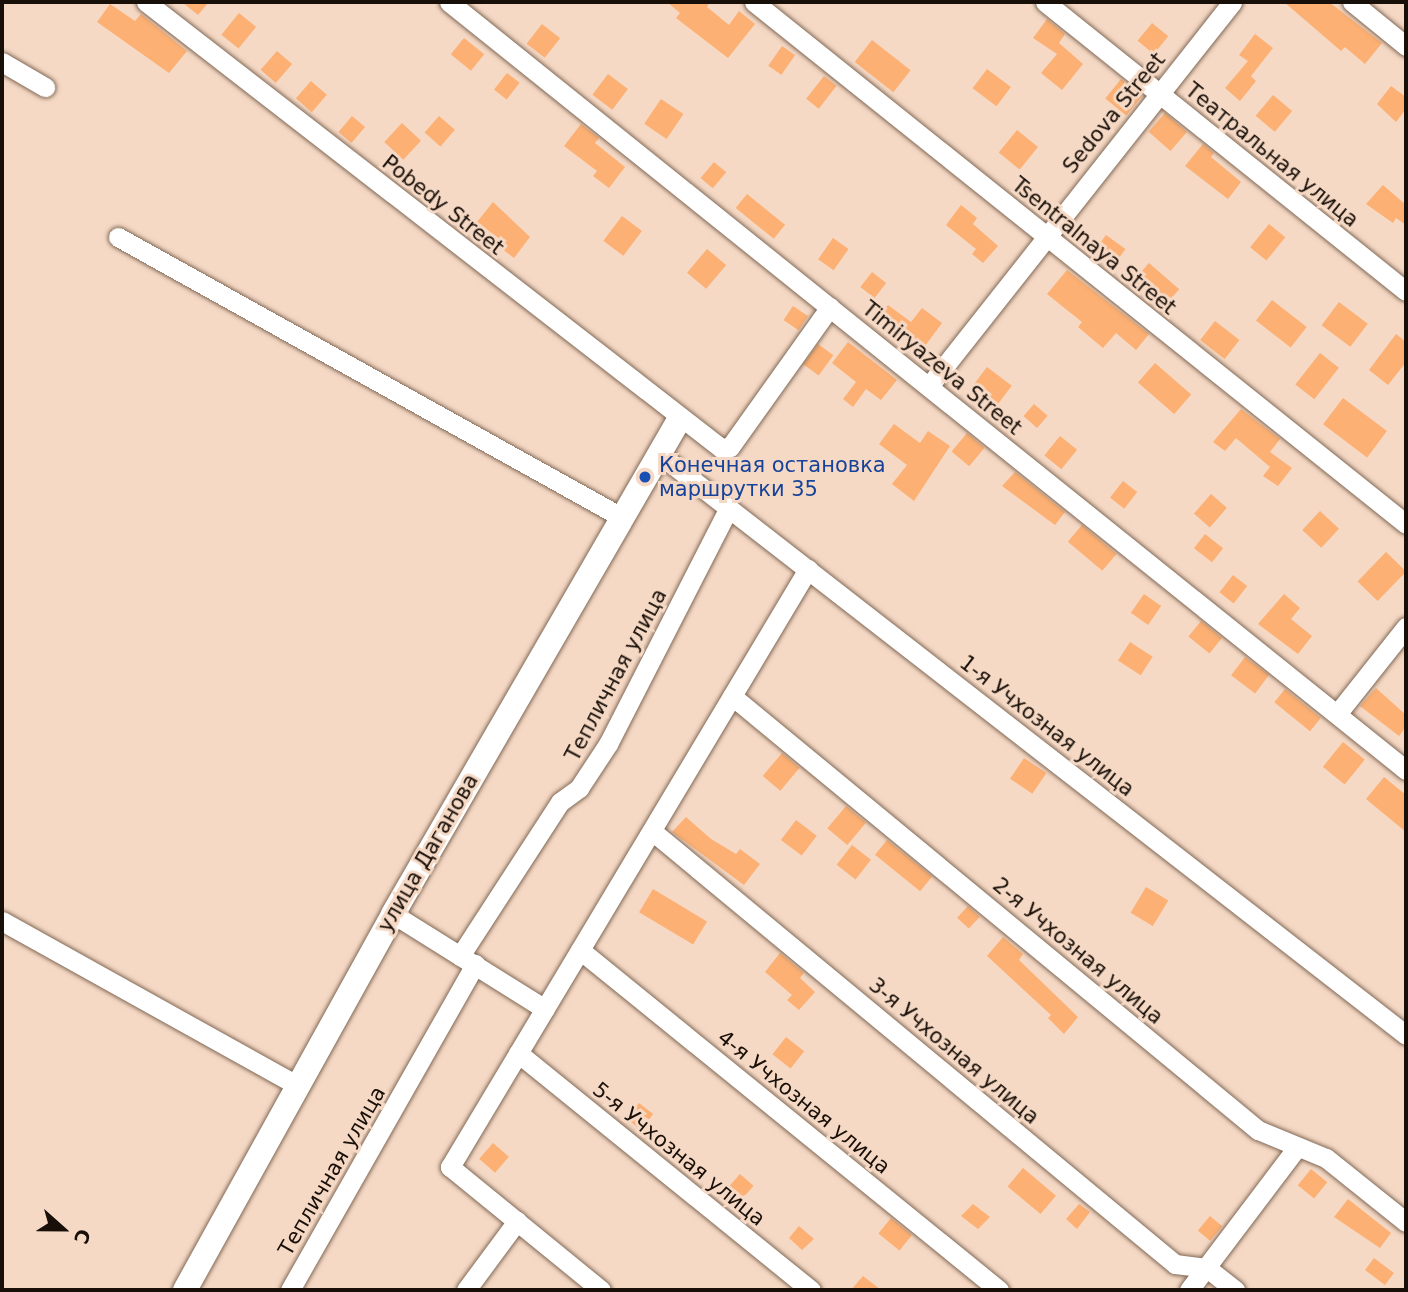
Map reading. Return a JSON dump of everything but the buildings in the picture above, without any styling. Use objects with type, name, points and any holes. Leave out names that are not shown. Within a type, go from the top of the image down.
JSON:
[{"type":"main road","name":"улица Даганова","points":[[187,1290],[394,915],[622,517],[681,421]]},
{"type":"main road","name":"улица Даганова","points":[[187,1290],[394,915]]},
{"type":"street","name":"Pobedy Street","points":[[146,2],[681,421],[713,443],[730,447],[830,307]]},
{"type":"street","name":"Timiryazeva Street","points":[[449,2],[1406,770]]},
{"type":"street","name":"Tsentralnaya Street","points":[[754,2],[1406,523]]},
{"type":"street","name":"Театральная улица","points":[[1045,2],[1406,291]]},
{"type":"street","name":"Sedova Street","points":[[929,386],[1233,2]]},
{"type":"street","points":[[1352,2],[1406,46]]},
{"type":"street","points":[[2,62],[45,87]]},
{"type":"street","points":[[118,237],[622,517]]},
{"type":"street","name":"1-я Учхозная улица","points":[[660,455],[1406,1035]]},
{"type":"street","name":"Тепличная улица","points":[[290,1290],[468,960],[560,802],[579,788],[608,744],[729,510]]},
{"type":"street","points":[[601,1290],[450,1167],[808,569]]},
{"type":"street","points":[[1337,714],[1406,627]]},
{"type":"street","name":"2-я Учхозная улица","points":[[732,696],[1258,1130],[1326,1158],[1406,1222]]},
{"type":"street","name":"3-я Учхозная улица","points":[[652,831],[1175,1264],[1207,1268],[1235,1290]]},
{"type":"street","points":[[394,915],[545,1009]]},
{"type":"street","points":[[2,921],[298,1086]]},
{"type":"street","name":"4-я Учхозная улица","points":[[580,950],[999,1290]]},
{"type":"street","name":"5-я Учхозная улица","points":[[518,1053],[811,1290]]},
{"type":"street","points":[[1189,1290],[1297,1147]]},
{"type":"street","points":[[466,1290],[517,1221]]},
{"type":"place","name":"Конечная остановка маршрутки 35","points":[[645,477]]}]
